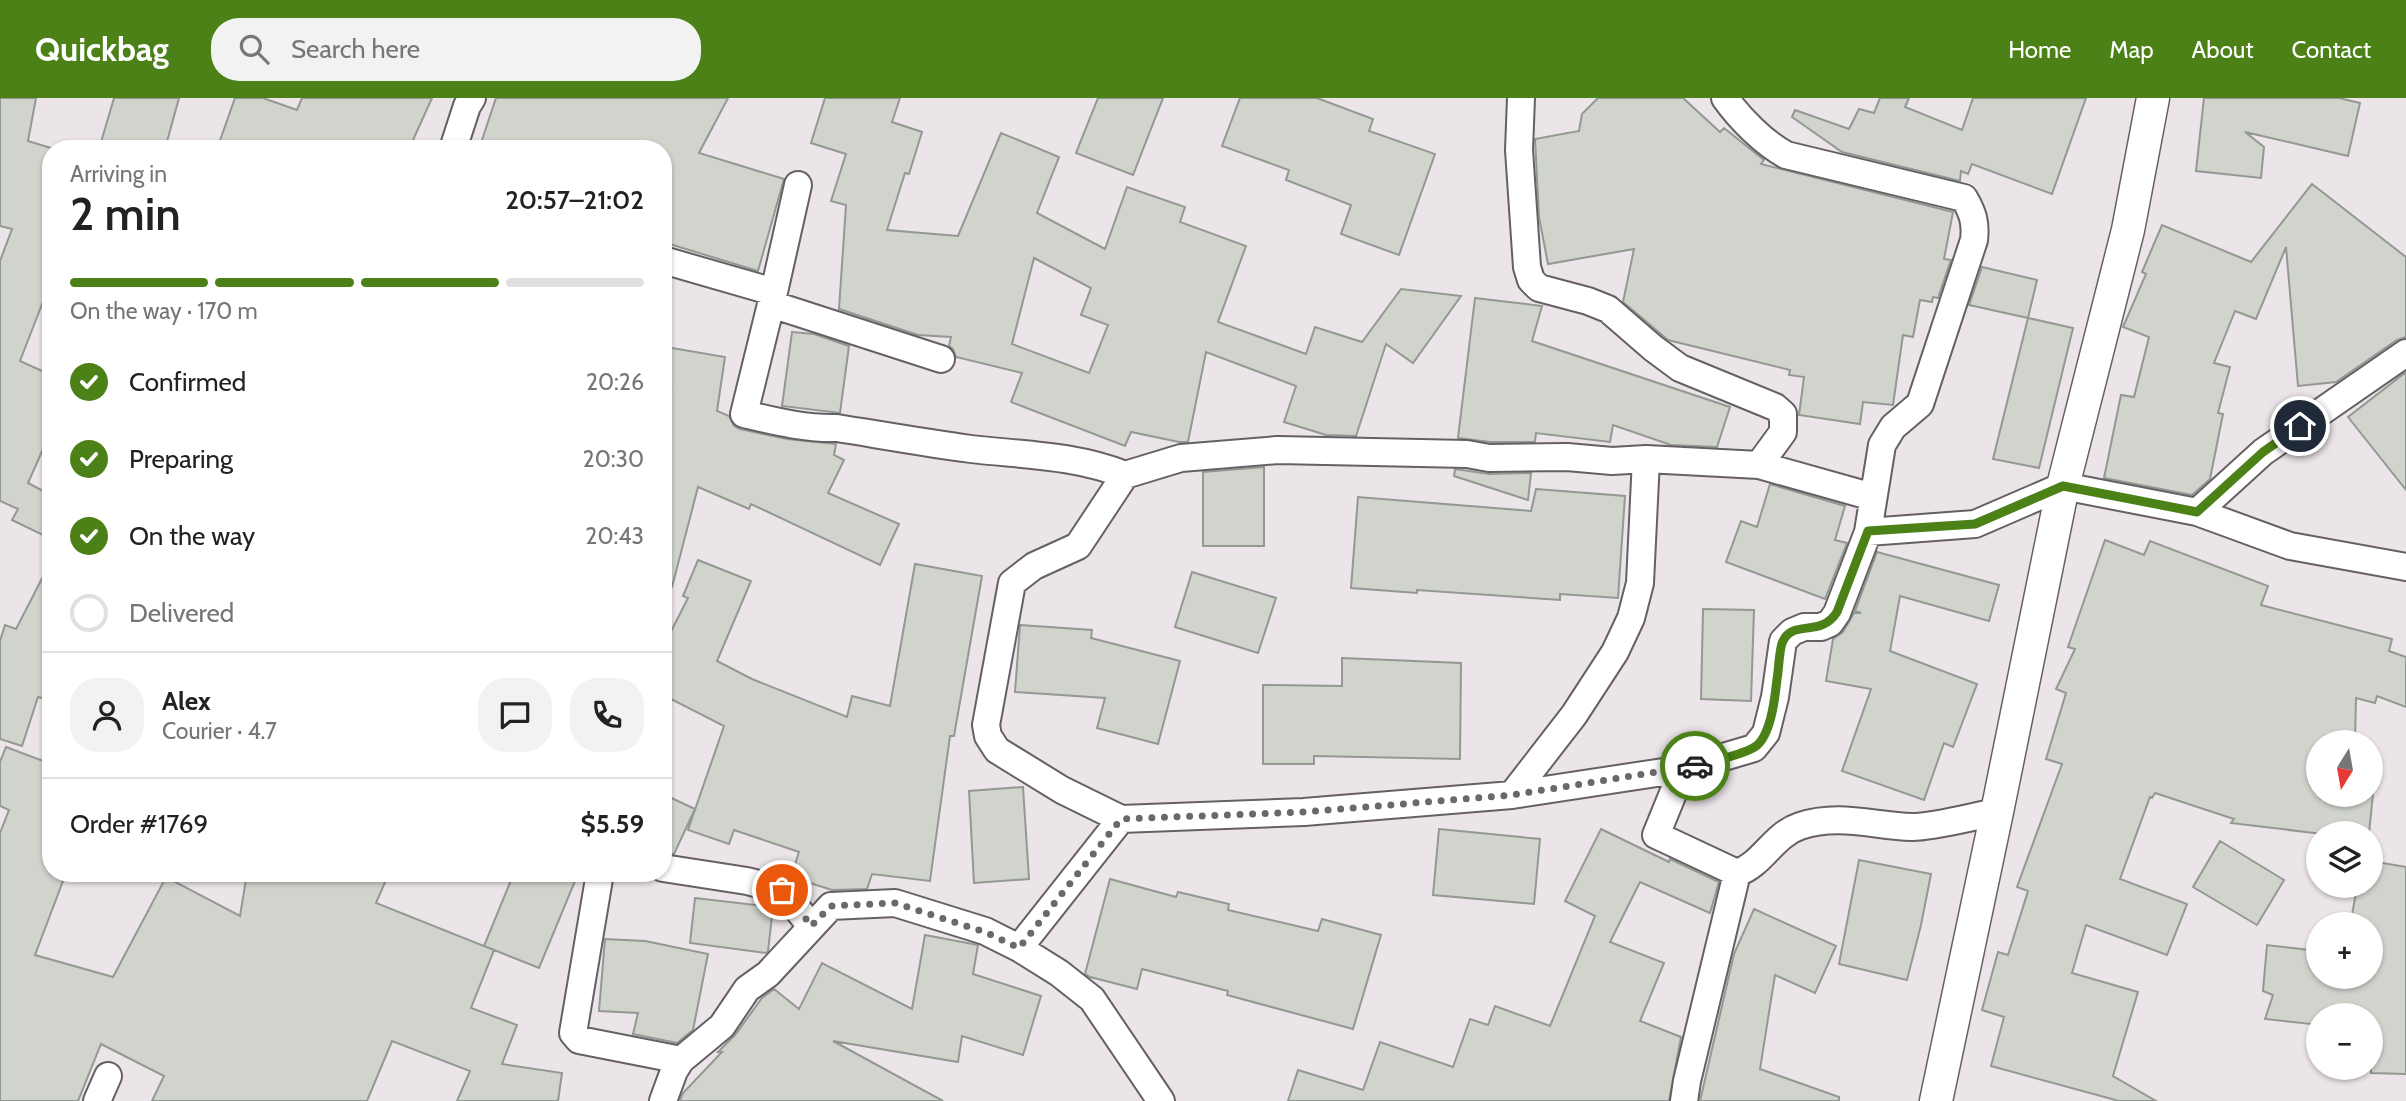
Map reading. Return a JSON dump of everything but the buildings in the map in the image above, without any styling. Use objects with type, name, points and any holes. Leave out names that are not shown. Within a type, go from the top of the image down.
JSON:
[{"type":"street","points":[[456,140],[472,98]]},
{"type":"street","points":[[1521,98],[1519,150],[1527,267],[1531,281],[1539,288],[1608,309],[1680,368],[1776,407],[1783,414],[1783,432],[1759,465]]},
{"type":"street","points":[[1725,98],[1732,109],[1769,144],[1786,155],[1964,198],[1972,211],[1974,240],[1920,404],[1888,434],[1882,445],[1868,531],[1837,612],[1830,623],[1821,627],[1804,627],[1783,640],[1775,697],[1766,733],[1754,748],[1683,769],[1512,795],[1304,812],[1121,819],[1062,790],[997,750],[988,736],[986,725],[1012,583],[1034,566],[1078,546],[1125,475],[1181,458],[1278,450],[1466,454],[1489,458],[1567,457],[1612,461],[1646,459],[1759,465],[1873,496]]},
{"type":"street","points":[[1936,1101],[2063,486],[2128,230],[2153,98]]},
{"type":"street","points":[[798,185],[744,414],[779,422],[837,428],[969,449],[1081,461],[1104,466],[1125,475]]},
{"type":"street","points":[[672,263],[941,359]]},
{"type":"street","points":[[2197,512],[2263,452],[2406,353]]},
{"type":"street","points":[[1512,795],[1574,715],[1615,653],[1631,618],[1640,583],[1646,459]]},
{"type":"street","points":[[1868,531],[1975,524],[2063,486],[2197,512],[2290,546],[2406,568]]},
{"type":"street","points":[[1683,769],[1656,835],[1737,873],[1750,869],[1781,835],[1799,826],[1831,818],[1914,827],[1997,812]]},
{"type":"street","points":[[1019,948],[1121,819]]},
{"type":"street","points":[[672,869],[747,881],[782,890],[811,926]]},
{"type":"street","points":[[1685,1101],[1687,1081],[1737,873]]},
{"type":"street","points":[[598,882],[573,1033],[579,1040],[681,1060]]},
{"type":"street","points":[[663,1101],[681,1060],[722,1026],[747,989],[768,974],[831,906],[895,903],[985,932],[1019,948],[1059,973],[1093,999],[1161,1101]]},
{"type":"street","points":[[97,1101],[108,1076]]},
{"type":"way so far","points":[[782,890],[811,926],[831,906],[895,903],[985,932],[1019,948],[1121,819],[1304,812],[1512,795],[1695,766]]},
{"type":"route","points":[[1695,766],[1754,748],[1762,741],[1775,697],[1783,640],[1804,627],[1821,627],[1830,623],[1858,563],[1868,531],[1975,524],[2063,486],[2197,512],[2263,452],[2300,426]]}]
